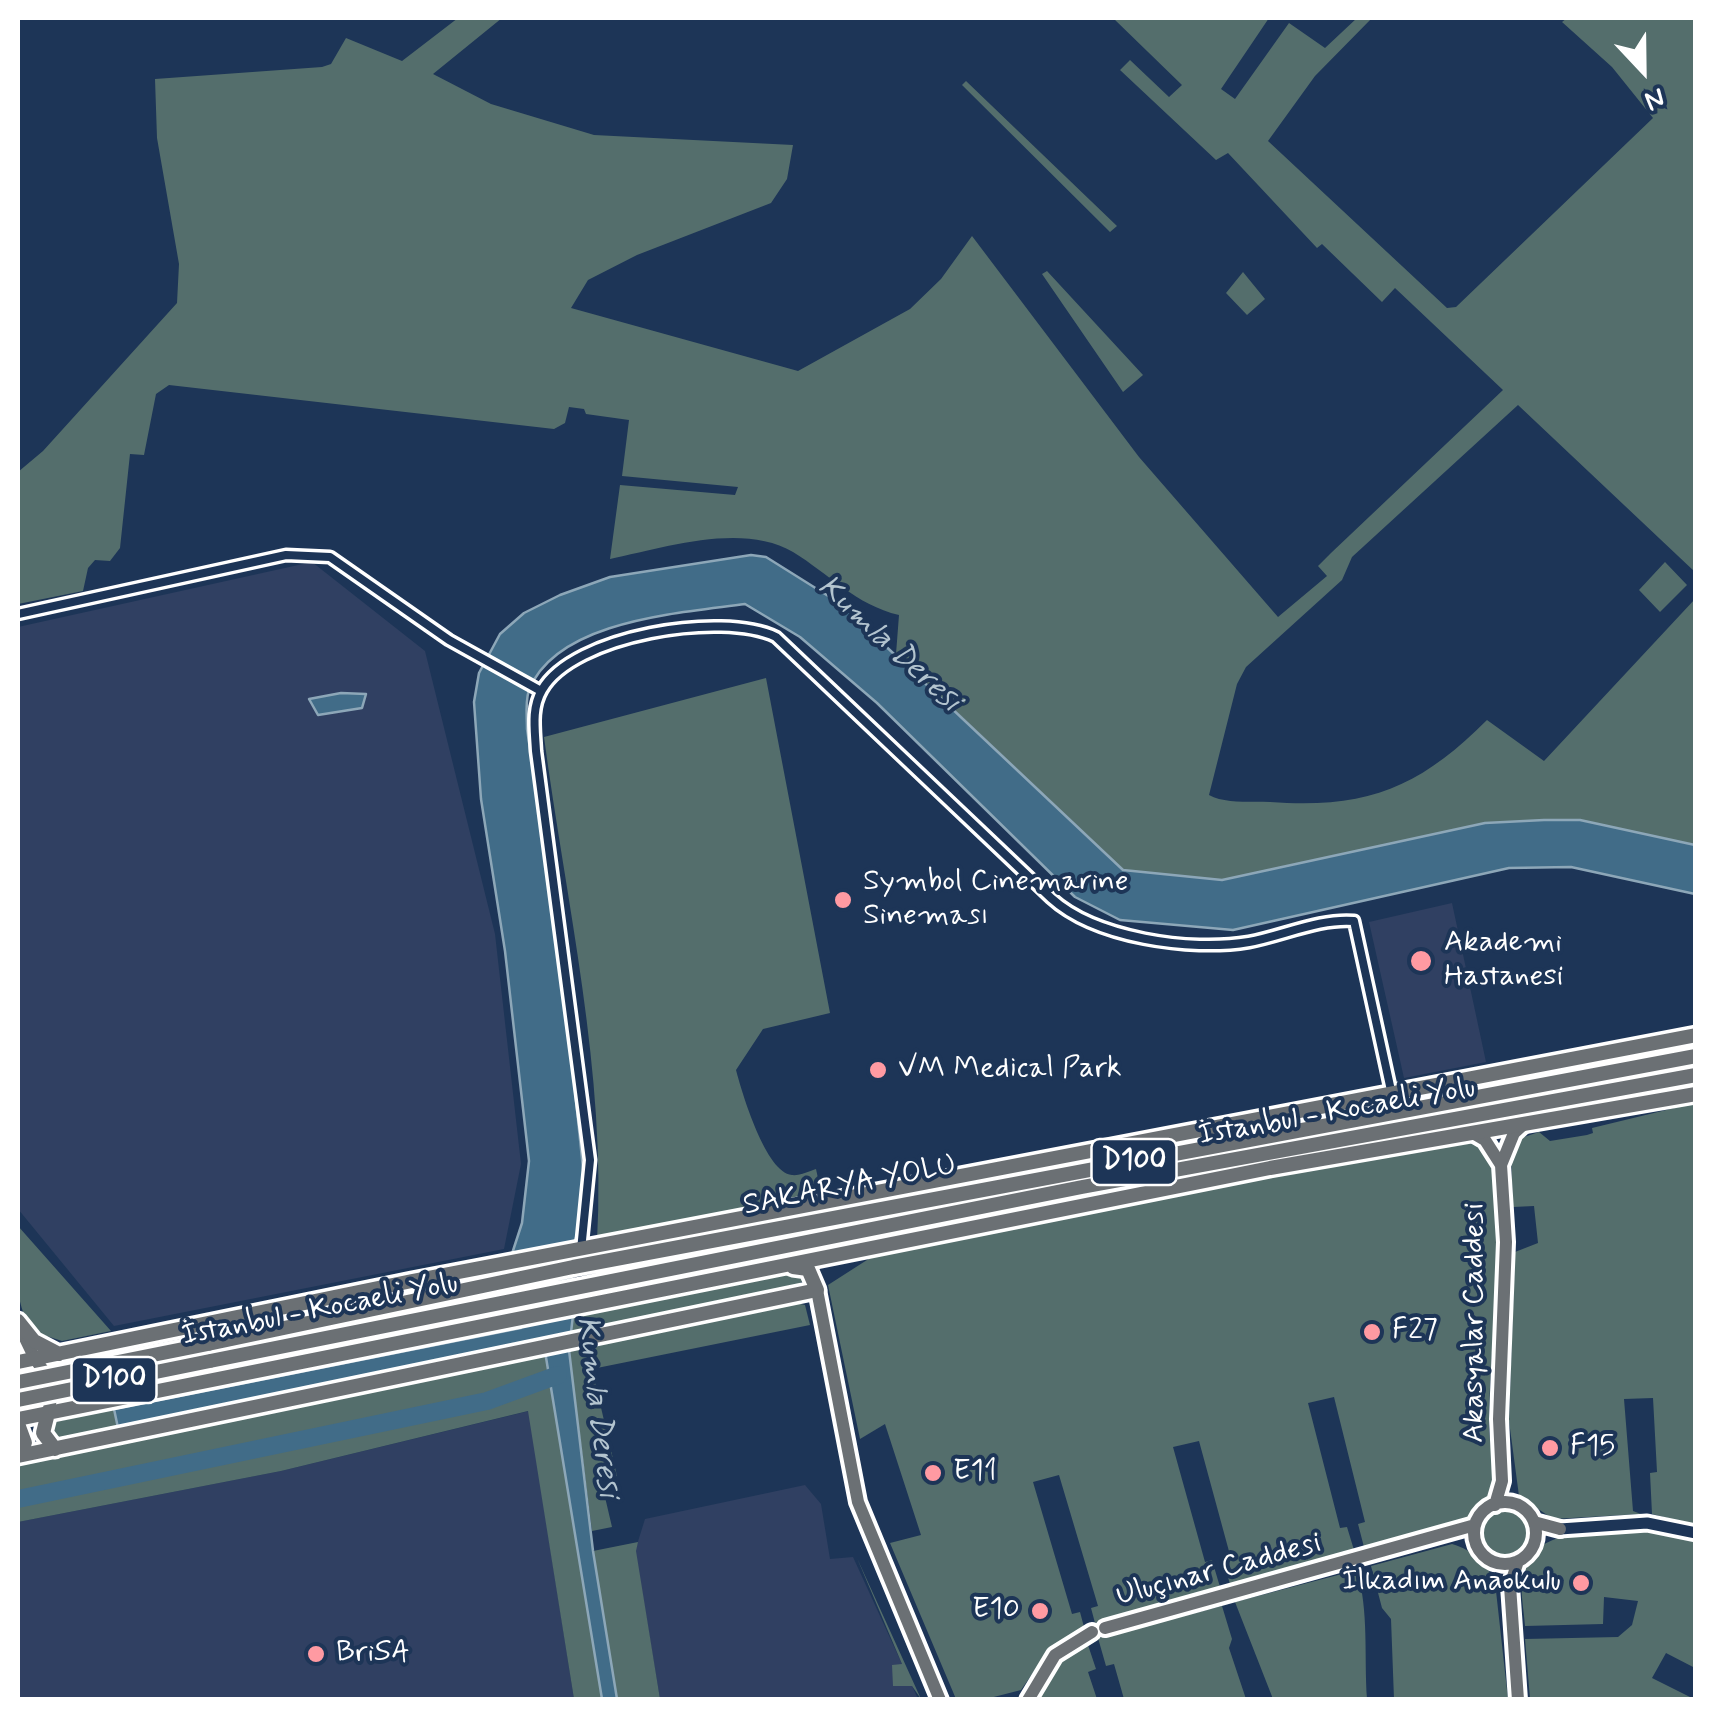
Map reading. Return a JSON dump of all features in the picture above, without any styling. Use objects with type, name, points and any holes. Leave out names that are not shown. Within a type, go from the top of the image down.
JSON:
[{"type":"highway","points":[[575,1256],[1696,1035]]},
{"type":"highway","name":"SAKARYA YOLU","points":[[18,1382],[497,1282],[512,1271],[575,1256],[1696,1056]]},
{"type":"highway","name":"İstanbul - Kocaeli Yolu","points":[[18,1400],[1082,1188],[1696,1075]]},
{"type":"highway","points":[[1604,1093],[1696,1083]]},
{"type":"highway","points":[[18,1456],[25,1443],[18,1421],[48,1414],[841,1252],[1473,1132],[1696,1094]]},
{"type":"highway","points":[[817,1290],[819,1271],[841,1252]]},
{"type":"highway","points":[[740,1273],[803,1266],[817,1290]]},
{"type":"highway","points":[[18,1362],[338,1297],[512,1271]]},
{"type":"highway","points":[[338,1297],[497,1282]]},
{"type":"highway","points":[[18,1456],[817,1290]]},
{"type":"highway","points":[[357,1350],[486,1306]]},
{"type":"highway","points":[[18,1321],[34,1341],[59,1354]]},
{"type":"highway","points":[[84,1349],[72,1366],[71,1379],[75,1393],[89,1406]]},
{"type":"highway","points":[[48,1414],[42,1433],[55,1449]]},
{"type":"main road","points":[[1501,1164],[1514,1133],[1525,1124]]},
{"type":"main road","points":[[1473,1132],[1485,1140],[1501,1164]]},
{"type":"main road","name":"Akasyalar Caddesi","points":[[1501,1164],[1506,1242],[1498,1419],[1502,1482]]},
{"type":"main road","points":[[817,1290],[858,1502],[938,1698]]},
{"type":"main road","points":[[18,1321],[35,1359],[54,1385],[48,1414]]},
{"type":"main road","points":[[1502,1482],[1514,1503],[1534,1522],[1560,1529]]},
{"type":"main road","points":[[1502,1482],[1495,1505],[1475,1525],[1475,1541],[1483,1554],[1497,1562],[1510,1586]]},
{"type":"main road","points":[[1495,1505],[1514,1503]]},
{"type":"main road","points":[[1534,1522],[1536,1538]]},
{"type":"main road","name":"Uluçınar Caddesi","points":[[1028,1700],[1055,1655],[1098,1630],[1452,1535],[1475,1525]]},
{"type":"main road","points":[[1518,1700],[1510,1586],[1518,1561],[1536,1538],[1560,1529]]},
{"type":"main road","points":[[1452,1535],[1475,1541]]},
{"type":"main road","points":[[1497,1562],[1518,1561]]},
{"type":"street","points":[[18,614],[286,555],[316,554],[330,557],[476,656],[539,690]]},
{"type":"street","points":[[575,1256],[590,1160],[534,721],[539,690],[565,665],[626,640],[714,625],[759,629],[807,662],[1053,900],[1084,924],[1160,939],[1230,944],[1354,921],[1392,1095]]},
{"type":"street","points":[[1560,1529],[1647,1523],[1696,1534]]},
{"type":"shaded area","points":[[751,555],[766,557],[841,604],[1123,870],[1222,880],[1485,823],[1580,820],[1695,845],[1695,894],[1571,867],[1509,868],[1233,930],[1120,920],[1075,897],[877,703],[800,637],[745,604],[623,624],[565,648],[544,667],[529,690],[527,729],[562,964],[584,1178],[580,1226],[571,1252],[573,1315],[569,1350],[593,1551],[617,1699],[602,1699],[543,1339],[118,1428],[114,1409],[521,1328],[509,1263],[522,1223],[529,1161],[505,951],[481,799],[474,702],[479,673],[500,634],[524,613],[560,595],[610,577]]},
{"type":"shaded area","points":[[312,562],[425,651],[495,934],[521,1164],[504,1249],[114,1326],[18,1209],[18,627]]},
{"type":"shaded area","points":[[341,693],[366,694],[362,708],[318,715],[309,699]]},
{"type":"shaded area","name":"Akademi Hastanesi","points":[[1452,903],[1486,1062],[1404,1078],[1369,922]]},
{"type":"shaded area","points":[[529,1411],[574,1699],[18,1699],[18,1522],[281,1471]]},
{"type":"shaded area","points":[[805,1485],[821,1504],[830,1559],[853,1557],[918,1699],[660,1699],[635,1551],[645,1519]]},
{"type":"green space","points":[[458,18],[502,18],[433,74],[491,104],[594,135],[793,145],[787,179],[771,203],[637,255],[588,280],[571,308],[798,371],[910,309],[941,279],[972,236],[1139,457],[1278,617],[1327,576],[1318,566],[1503,390],[1395,288],[1382,302],[1322,244],[1317,248],[1228,153],[1216,160],[1120,70],[1130,60],[1169,97],[1182,85],[1113,18],[1269,18],[1221,89],[1235,99],[1289,23],[1325,48],[1357,18],[1372,18],[1315,76],[1268,141],[1447,308],[1456,307],[1653,118],[1612,67],[1562,22],[1567,18],[1695,18],[1695,572],[1518,405],[1352,557],[1342,580],[1246,667],[1237,684],[1209,795],[1230,801],[1304,803],[1363,797],[1414,778],[1487,720],[1544,761],[1695,599],[1695,845],[1580,820],[1544,820],[1485,823],[1222,880],[1123,870],[896,654],[899,615],[869,604],[793,552],[773,543],[727,538],[702,540],[610,559],[620,485],[735,495],[738,487],[622,476],[629,420],[586,414],[584,409],[569,407],[565,423],[554,429],[169,385],[156,394],[144,455],[130,454],[120,548],[110,561],[95,560],[88,568],[83,591],[18,604],[18,472],[43,451],[177,303],[179,264],[157,138],[155,79],[322,67],[331,64],[346,38],[402,61]]},
{"type":"green space","points":[[966,81],[1117,226],[1110,232],[962,85]]},
{"type":"green space","points":[[1047,271],[1143,375],[1123,392],[1042,274]]},
{"type":"green space","points":[[1243,272],[1265,299],[1247,315],[1226,293]]},
{"type":"green space","points":[[1665,562],[1687,585],[1660,612],[1639,590]]},
{"type":"green space","points":[[766,678],[830,1013],[763,1029],[736,1070],[756,1130],[773,1161],[792,1175],[816,1169],[822,1197],[597,1241],[596,1115],[590,1052],[544,737]]},
{"type":"green space","points":[[1695,1103],[1695,1525],[1652,1514],[1650,1473],[1657,1472],[1653,1398],[1624,1399],[1633,1511],[1641,1514],[1553,1519],[1519,1496],[1509,1421],[1515,1252],[1538,1243],[1534,1206],[1513,1207],[1511,1155],[1515,1140],[1539,1132],[1550,1141],[1587,1135],[1593,1133],[1592,1128]]},
{"type":"green space","points":[[1483,1144],[1491,1162],[1496,1197],[1489,1428],[1493,1477],[1485,1503],[1474,1514],[1446,1529],[1364,1547],[1358,1524],[1365,1522],[1334,1397],[1308,1403],[1340,1528],[1347,1527],[1354,1550],[1230,1584],[1222,1558],[1230,1555],[1199,1441],[1173,1447],[1205,1562],[1212,1560],[1220,1587],[1095,1623],[1091,1608],[1098,1606],[1059,1475],[1033,1482],[1072,1614],[1080,1612],[1084,1627],[1048,1651],[1021,1690],[986,1699],[956,1699],[890,1543],[921,1535],[885,1424],[860,1439],[828,1285],[881,1251],[1270,1175]]},
{"type":"green space","points":[[18,1226],[111,1331],[62,1341],[34,1332],[19,1295]]},
{"type":"green space","points":[[799,1271],[804,1280],[793,1288],[571,1338],[573,1315],[738,1279],[751,1282]]},
{"type":"green space","points":[[787,1301],[805,1305],[810,1325],[592,1369],[617,1476],[601,1480],[612,1527],[592,1531],[569,1350]]},
{"type":"green space","points":[[546,1356],[602,1699],[574,1699],[528,1411],[281,1471],[18,1522],[18,1463]]},
{"type":"green space","points":[[114,1409],[118,1428],[63,1441],[50,1432],[55,1422]]},
{"type":"green space","points":[[1505,1509],[1522,1516],[1529,1533],[1522,1550],[1505,1557],[1488,1550],[1481,1533],[1488,1516]]},
{"type":"green space","points":[[1656,1532],[1695,1542],[1695,1668],[1666,1653],[1652,1678],[1694,1699],[1530,1699],[1525,1639],[1618,1637],[1632,1625],[1638,1601],[1604,1597],[1603,1624],[1525,1626],[1522,1577],[1531,1555],[1544,1544],[1580,1533]]},
{"type":"green space","points":[[638,1542],[636,1551],[660,1699],[617,1699],[593,1551]]},
{"type":"green space","points":[[1452,1544],[1478,1558],[1495,1582],[1508,1699],[1394,1699],[1391,1619],[1382,1608],[1371,1566]]},
{"type":"green space","points":[[857,1558],[921,1699],[912,1686],[893,1686],[892,1665],[902,1664]]},
{"type":"green space","points":[[1357,1570],[1365,1618],[1367,1699],[1273,1699],[1235,1602]]},
{"type":"green space","points":[[1222,1606],[1232,1639],[1229,1648],[1246,1699],[1124,1699],[1114,1664],[1106,1666],[1098,1638]]},
{"type":"green space","points":[[1087,1642],[1096,1669],[1088,1672],[1097,1699],[1036,1700],[1066,1652]]},
{"type":"waterway","name":"Kumla Deresi","points":[[18,1499],[487,1401],[558,1375]]},
{"type":"place","name":"Symbol Cinemarine Sineması","points":[[843,900]]},
{"type":"place","name":"Akademi Hastanesi","points":[[1421,961]]},
{"type":"place","name":"VM Medical Park","points":[[878,1070]]},
{"type":"place","name":"F27","points":[[1372,1332]]},
{"type":"place","name":"F15","points":[[1550,1448]]},
{"type":"place","name":"E11","points":[[933,1473]]},
{"type":"place","name":"İlkadım Anaokulu","points":[[1581,1583]]},
{"type":"place","name":"E10","points":[[1040,1611]]},
{"type":"place","name":"BriSA","points":[[316,1654]]}]
